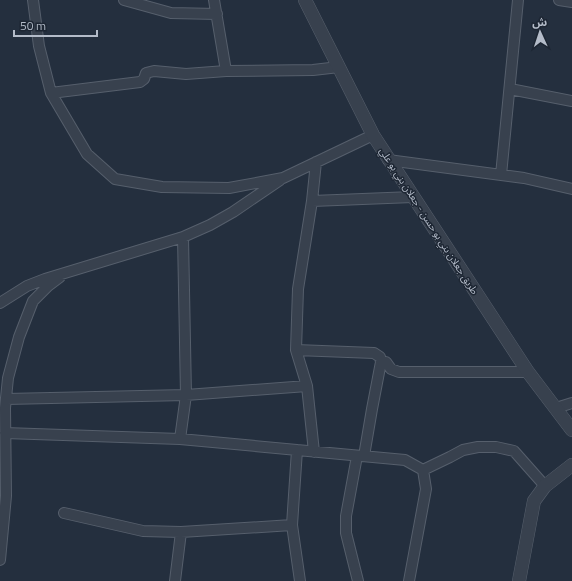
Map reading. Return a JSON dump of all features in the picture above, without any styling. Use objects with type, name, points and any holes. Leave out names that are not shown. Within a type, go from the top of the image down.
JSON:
[{"type":"street","points":[[33,0],[39,46],[51,93],[88,154],[115,179],[162,187],[229,188],[283,178]]},
{"type":"street","points":[[124,0],[171,14],[216,14]]},
{"type":"street","points":[[214,0],[226,71]]},
{"type":"street","name":"طريق جعلان بني بو حسن - جعلان بني بو علي","points":[[305,0],[373,135],[388,160],[528,372],[572,430]]},
{"type":"street","points":[[501,175],[518,0]]},
{"type":"street","points":[[558,0],[572,2]]},
{"type":"street","points":[[51,93],[140,82],[144,79],[146,73],[154,71],[186,74],[226,71],[313,70],[339,67]]},
{"type":"street","points":[[510,89],[572,101]]},
{"type":"street","points":[[0,303],[27,286],[183,237],[210,225],[233,212],[283,178],[373,135]]},
{"type":"street","points":[[388,160],[524,178],[572,189]]},
{"type":"street","points":[[314,452],[307,386],[296,350],[298,289],[312,201],[316,162]]},
{"type":"street","points":[[312,201],[413,197]]},
{"type":"street","points":[[180,439],[186,395],[183,237]]},
{"type":"street","points":[[0,560],[6,496],[5,433],[8,378],[19,337],[33,301],[48,286],[67,273]]},
{"type":"street","points":[[296,350],[374,353],[380,357],[381,362],[372,409],[346,516],[346,533],[358,581]]},
{"type":"street","points":[[381,362],[386,362],[391,369],[399,372],[528,372]]},
{"type":"street","points":[[6,400],[186,395],[307,386]]},
{"type":"street","points":[[556,408],[572,403]]},
{"type":"street","points":[[5,433],[180,439],[405,460],[423,470]]},
{"type":"street","points":[[423,470],[463,450],[478,447],[496,447],[514,451],[545,486]]},
{"type":"street","points":[[297,450],[292,525],[300,581]]},
{"type":"street","points":[[520,581],[534,501],[545,486],[572,465]]},
{"type":"street","points":[[409,581],[426,488],[423,470]]},
{"type":"street","points":[[64,513],[143,531],[181,532],[292,525]]},
{"type":"street","points":[[175,581],[181,532]]}]
